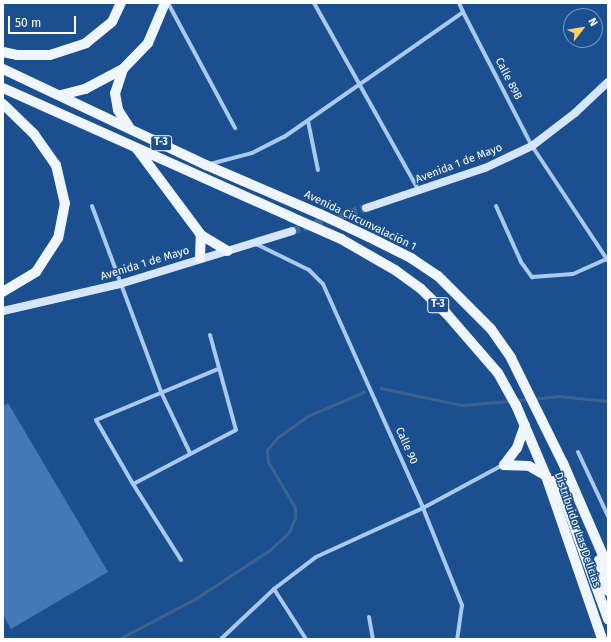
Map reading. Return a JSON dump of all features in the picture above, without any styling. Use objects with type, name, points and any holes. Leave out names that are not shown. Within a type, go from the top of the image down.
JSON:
[{"type":"main road","points":[[3,52],[17,55],[50,55],[86,43],[112,22],[121,3]]},
{"type":"main road","points":[[61,95],[85,89],[123,69],[148,43],[166,3]]},
{"type":"main road","name":"Avenida Circunvalación 1","points":[[3,69],[206,164],[369,237],[417,262],[438,276],[465,301],[491,329],[511,358],[532,399],[589,523]]},
{"type":"main road","points":[[123,69],[115,93],[118,110],[129,128]]},
{"type":"main road","name":"T-3","points":[[3,88],[341,239],[395,270],[446,313],[482,352],[516,405],[536,452]]},
{"type":"main road","points":[[3,104],[34,134],[56,165],[64,203],[58,238],[36,272],[3,292]]},
{"type":"main road","points":[[136,148],[202,235],[228,251]]},
{"type":"main road","points":[[200,258],[202,235]]},
{"type":"main road","points":[[504,465],[517,448],[525,425]]},
{"type":"main road","points":[[536,452],[565,501],[608,619]]},
{"type":"main road","name":"Distribuidor Las Delicias","points":[[536,452],[546,476],[602,639]]},
{"type":"main road","points":[[504,465],[529,466],[546,476]]},
{"type":"main road","points":[[589,523],[608,559]]},
{"type":"main road","points":[[589,523],[608,590]]},
{"type":"main road","name":"Distribuidor Las Delicias","points":[[589,523],[608,567]]},
{"type":"street","points":[[166,3],[235,128]]},
{"type":"street","points":[[314,3],[419,192]]},
{"type":"street","name":"Calle 89B","points":[[460,3],[463,12],[532,146],[607,260]]},
{"type":"street","points":[[206,164],[252,153],[284,137],[360,86],[463,12]]},
{"type":"street","name":"Avenida 1 de Mayo","points":[[366,208],[419,192],[485,168],[532,146],[575,113],[608,82]]},
{"type":"street","points":[[308,121],[318,170]]},
{"type":"street","points":[[92,206],[160,392],[190,453]]},
{"type":"street","points":[[496,206],[518,257],[532,277],[573,274],[607,260]]},
{"type":"street","name":"Avenida 1 de Mayo","points":[[3,310],[120,284],[200,258],[292,231]]},
{"type":"street","name":"Calle 90","points":[[254,243],[309,270],[323,284],[423,508],[462,605],[457,639]]},
{"type":"street","points":[[133,484],[236,430],[218,369],[210,335]]},
{"type":"street","points":[[181,560],[133,484],[96,420],[218,369]]},
{"type":"street","points":[[578,452],[608,516]]},
{"type":"street","points":[[221,639],[274,589],[316,557],[423,508],[504,465]]},
{"type":"street","points":[[274,589],[306,639]]},
{"type":"street","points":[[369,617],[373,639]]},
{"type":"building","points":[[8,403],[108,572],[11,629],[3,615],[3,406]]},
{"type":"waterway","points":[[381,388],[461,405],[510,401]]},
{"type":"waterway","points":[[119,639],[195,599],[270,550],[289,532],[295,518],[295,508],[268,462],[267,450],[278,437],[308,416],[364,392]]},
{"type":"waterway","points":[[533,399],[558,396],[608,401]]},
{"type":"waterway","points":[[517,400],[528,399]]},
{"type":"tunnel","points":[[292,231],[366,208]]}]
